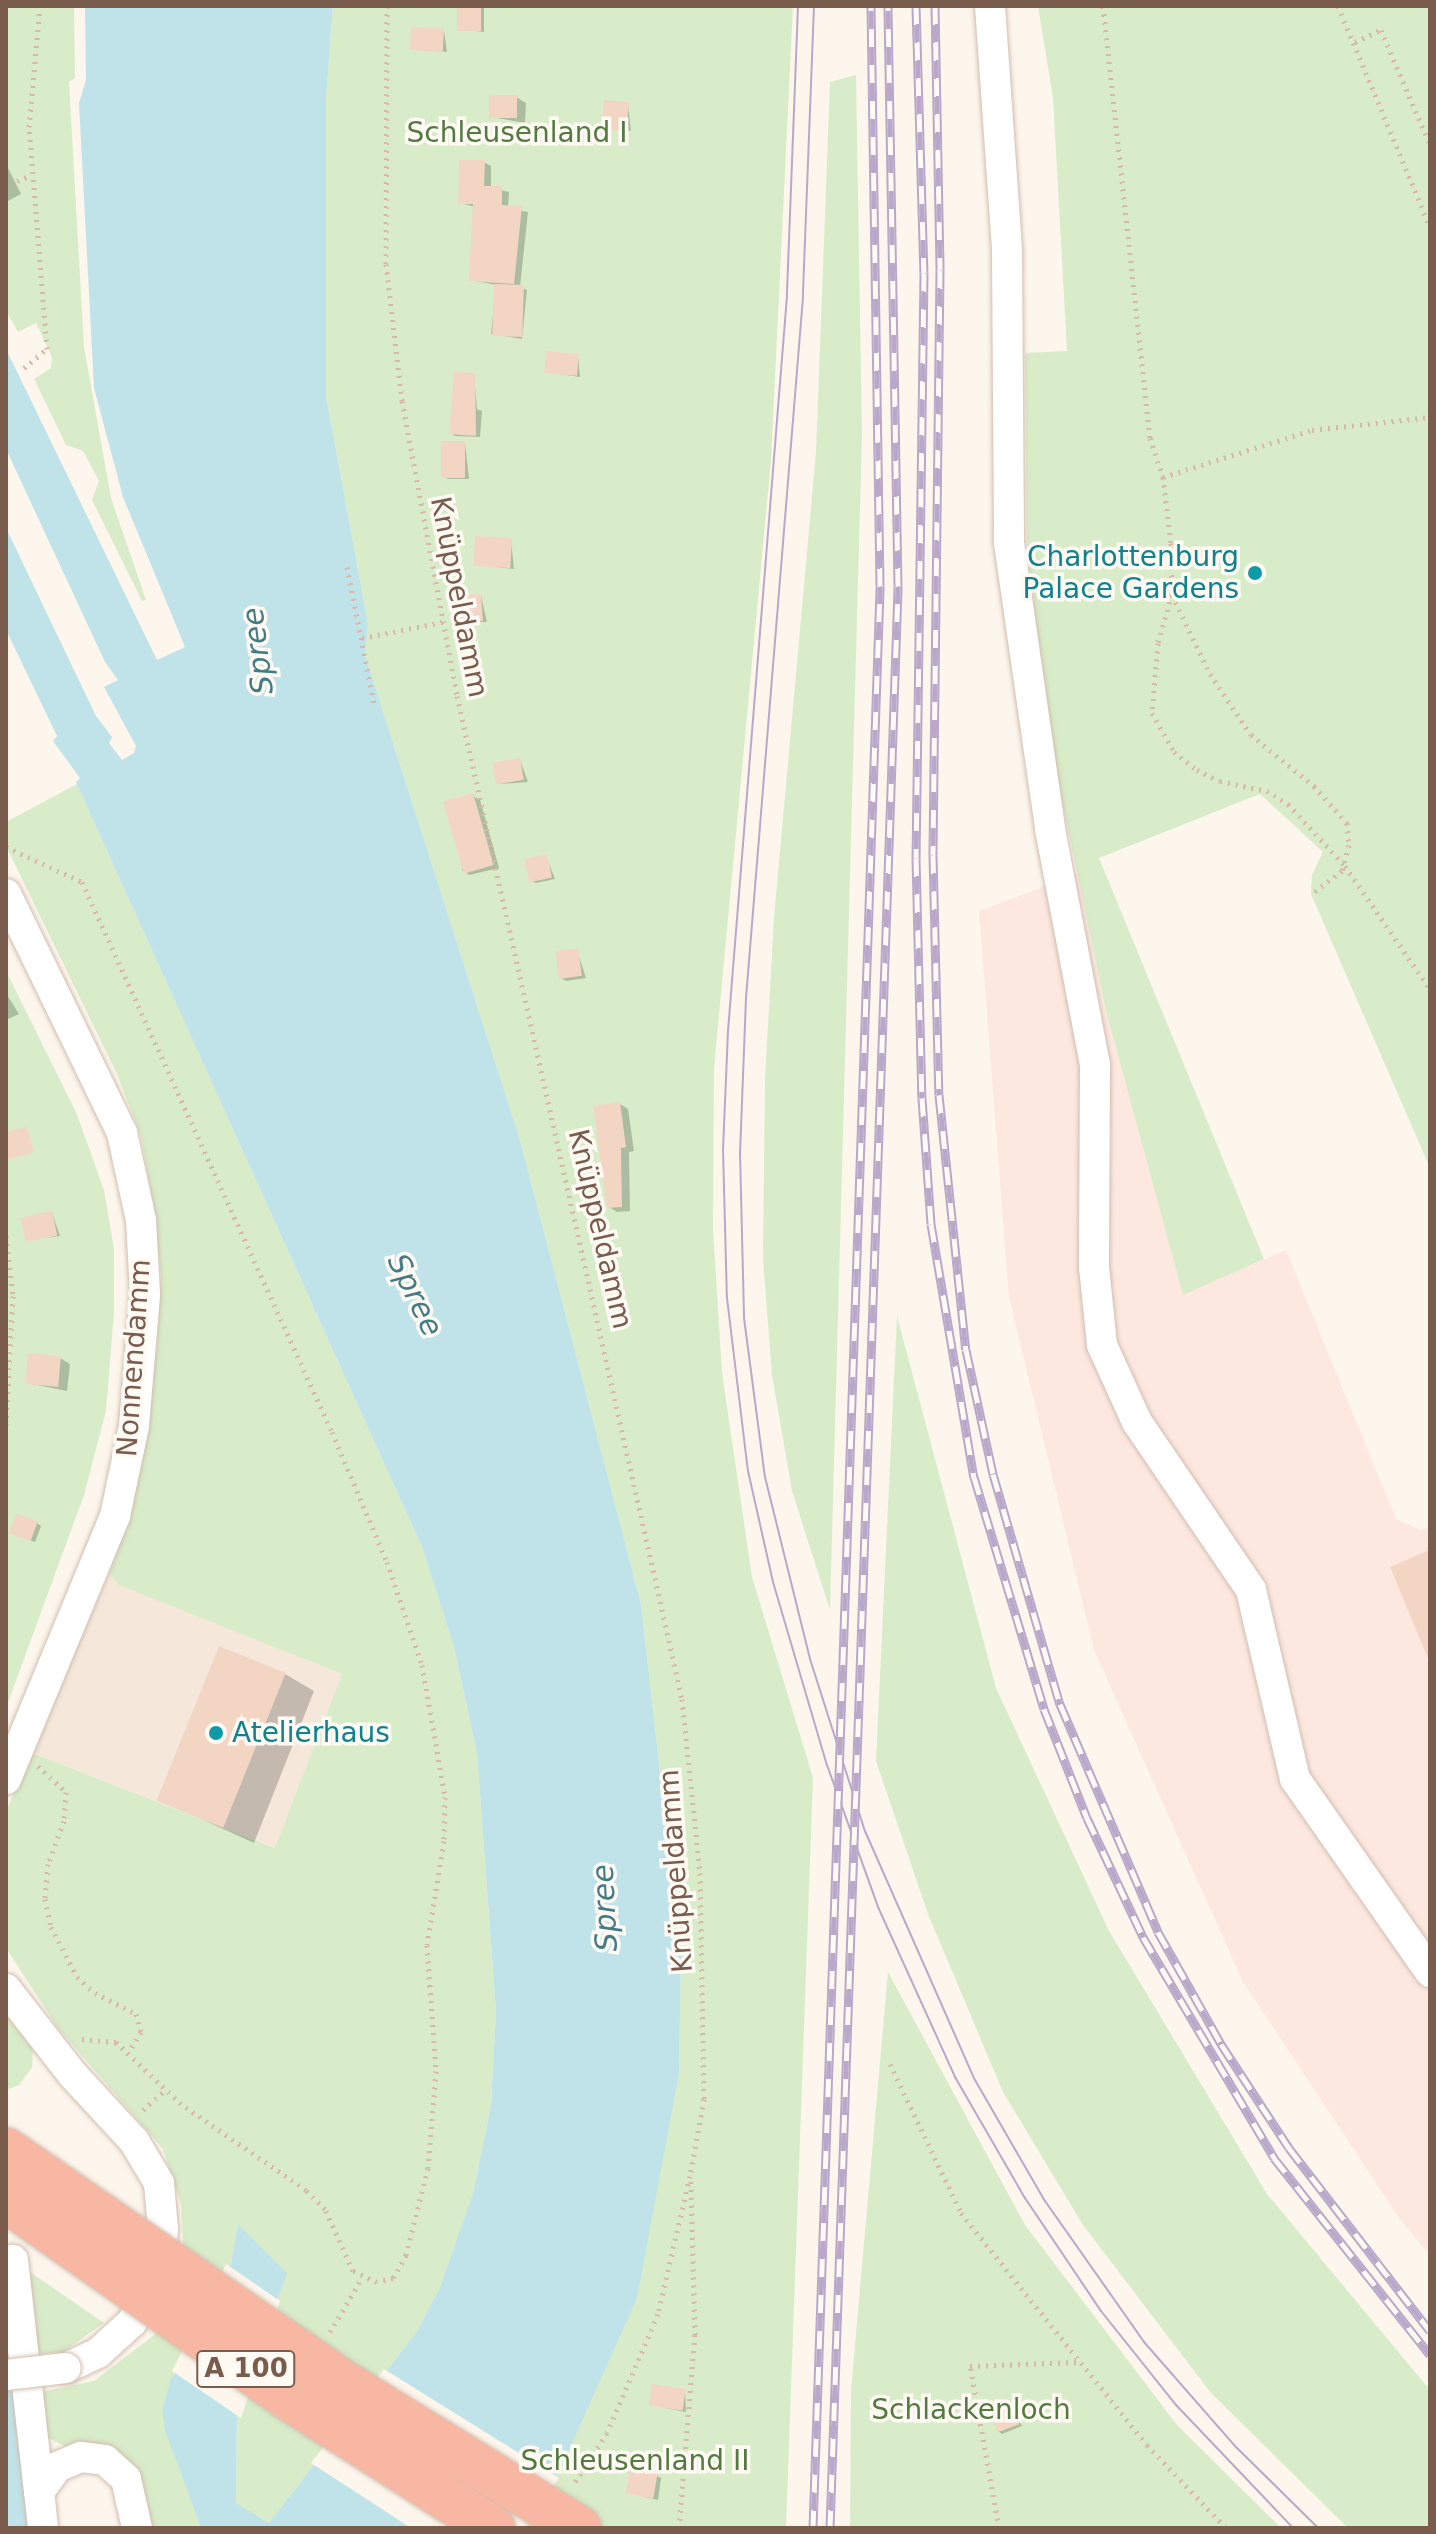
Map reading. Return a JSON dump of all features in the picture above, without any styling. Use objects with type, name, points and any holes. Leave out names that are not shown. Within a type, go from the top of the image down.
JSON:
[{"type":"highway","name":"A 100","points":[[6,2150],[297,2352],[579,2528]]},
{"type":"highway","name":"A 100","points":[[6,2200],[250,2372],[493,2528]]},
{"type":"street","points":[[990,6],[1007,251],[1009,543],[1050,829],[1095,1064],[1094,1267],[1102,1345],[1137,1422],[1251,1590],[1295,1779],[1430,1972]]},
{"type":"street","name":"Nonnendamm","points":[[6,894],[122,1133],[141,1220],[145,1295],[134,1426],[115,1516],[11,1767]]},
{"type":"street","points":[[6,1989],[54,2051],[134,2141],[159,2183],[163,2229],[159,2272],[132,2322],[98,2353],[66,2368],[6,2375]]},
{"type":"street","points":[[13,2260],[43,2528]]},
{"type":"street","points":[[39,2492],[57,2467],[69,2460],[105,2460],[126,2479],[137,2528]]},
{"type":"path","points":[[24,368],[47,349],[29,127],[40,6]]},
{"type":"path","name":"Knüppeldamm","points":[[387,6],[390,315],[443,622],[642,1503],[682,1699],[700,1873],[704,2099],[690,2176],[658,2314],[596,2450]]},
{"type":"path","points":[[1103,6],[1150,438],[1163,477],[1172,594],[1158,643],[1152,713],[1164,739],[1211,778],[1267,791],[1288,804],[1345,866],[1430,989]]},
{"type":"path","points":[[1338,6],[1430,227]]},
{"type":"path","points":[[1355,42],[1381,30],[1430,145]]},
{"type":"path","points":[[17,181],[31,175]]},
{"type":"path","points":[[1420,199],[1430,195]]},
{"type":"path","points":[[1163,477],[1312,430],[1430,417]]},
{"type":"path","points":[[347,567],[374,703]]},
{"type":"path","points":[[1172,594],[1210,674],[1251,735],[1314,786],[1347,823],[1345,866],[1311,894]]},
{"type":"path","points":[[362,638],[443,622]]},
{"type":"path","points":[[6,847],[82,882],[332,1432],[387,1562],[422,1665],[445,1797],[444,1841],[427,1945],[436,2071],[428,2168],[406,2255],[393,2278],[377,2282],[353,2271],[338,2230],[306,2190],[181,2104],[129,2052],[94,2036],[71,2040],[54,2051]]},
{"type":"path","points":[[6,1236],[13,1296],[6,1426]]},
{"type":"path","points":[[11,1767],[48,1772],[66,1792],[64,1821],[48,1864],[48,1913],[77,1977],[95,1993],[136,2014],[141,2032],[129,2052]]},
{"type":"path","points":[[890,2064],[961,2213],[1156,2455],[1226,2528]]},
{"type":"path","points":[[679,2528],[695,2335],[690,2176]]},
{"type":"path","points":[[999,2528],[970,2366],[1079,2362]]},
{"type":"shaded area","points":[[1078,874],[1107,1015],[1183,1294],[1286,1250],[1396,1519],[1420,1530],[1430,1527],[1430,2255],[1400,2219],[1243,1982],[1094,1650],[1009,1297],[979,911]]},
{"type":"shaded area","points":[[109,1573],[120,1585],[342,1674],[276,1848],[32,1753]]},
{"type":"green space","points":[[6,6],[74,6],[75,78],[69,82],[84,347],[111,498],[146,600],[142,601],[92,500],[99,481],[83,451],[66,445],[34,379],[51,368],[52,357],[36,323],[18,332],[6,311]]},
{"type":"green space","points":[[333,6],[793,6],[771,460],[714,1068],[713,1229],[722,1373],[752,1577],[813,1778],[786,2528],[519,2528],[679,2073],[681,1957],[641,1604],[520,1140],[365,655],[368,624],[326,396],[326,99]]},
{"type":"green space","name":"Charlottenburg Palace Gardens","points":[[1038,6],[1430,6],[1430,1168],[1311,894],[1312,875],[1323,852],[1260,794],[1099,858],[1264,1259],[1183,1295],[1107,1015],[1058,781],[1027,551],[1025,353],[1067,351],[1053,98]]},
{"type":"green space","points":[[856,75],[862,434],[830,1610],[792,1491],[772,1375],[763,1259],[765,1079],[774,918],[816,452],[830,82]]},
{"type":"green space","points":[[77,784],[422,1547],[454,1647],[477,1753],[496,2011],[491,2105],[473,2193],[440,2287],[418,2330],[269,2523],[236,2504],[238,2225],[231,2264],[162,2410],[201,2528],[144,2528],[136,2481],[46,2437],[31,2394],[94,2381],[158,2332],[183,2244],[181,2204],[163,2149],[58,2028],[6,1948],[6,1811],[32,1753],[275,1848],[342,1674],[119,1585],[109,1573],[127,1516],[157,1348],[161,1275],[153,1202],[141,1136],[117,1074],[6,846],[6,822]]},
{"type":"green space","points":[[6,971],[76,1112],[104,1190],[114,1249],[114,1312],[106,1411],[84,1495],[6,1708]]},
{"type":"green space","points":[[897,1316],[996,1688],[1109,1931],[1267,2194],[1430,2390],[1430,2528],[1348,2528],[1211,2393],[1083,2225],[1003,2092],[928,1914],[876,1761]]},
{"type":"green space","name":"Schlackenloch","points":[[888,1972],[1025,2225],[1177,2425],[1281,2528],[850,2528],[851,2390]]},
{"type":"green space","points":[[6,2015],[33,2050],[32,2068],[19,2085],[6,2090]]},
{"type":"green space","points":[[20,2265],[104,2323],[64,2351],[29,2356]]},
{"type":"water","name":"Spree","points":[[85,6],[333,6],[326,99],[326,396],[368,624],[365,655],[520,1140],[641,1604],[681,1957],[679,2073],[637,2298],[561,2468],[519,2528],[201,2528],[165,2430],[162,2410],[171,2378],[183,2366],[231,2264],[238,2224],[287,2273],[237,2408],[236,2503],[269,2523],[418,2330],[440,2287],[473,2193],[491,2105],[496,2011],[477,1753],[454,1647],[422,1547],[76,782],[80,778],[53,741],[57,736],[6,630],[6,528],[96,716],[112,737],[109,743],[122,760],[134,753],[136,746],[104,687],[118,680],[105,662],[6,449],[6,349],[157,660],[185,647],[123,497],[94,388],[79,103],[86,80]]},
{"type":"water","points":[[6,2313],[32,2528],[6,2528]]},
{"type":"pier","points":[[226,2264],[280,2301],[241,2418],[172,2371]]},
{"type":"pier","points":[[384,2369],[559,2478],[524,2528],[411,2528],[311,2463]]},
{"type":"building","points":[[457,6],[481,6],[481,31],[457,31]]},
{"type":"building","points":[[411,27],[444,29],[443,52],[410,50]]},
{"type":"building","points":[[489,95],[517,95],[517,118],[489,118]]},
{"type":"building","points":[[604,100],[629,102],[626,131],[601,129]]},
{"type":"building","points":[[459,160],[485,160],[484,186],[502,186],[502,205],[522,206],[514,284],[469,281],[473,204],[458,204]]},
{"type":"building","points":[[494,284],[524,285],[522,337],[492,336]]},
{"type":"building","points":[[546,351],[579,354],[577,376],[544,373]]},
{"type":"building","points":[[454,372],[475,373],[476,436],[449,434]]},
{"type":"building","points":[[441,441],[465,441],[465,478],[441,478]]},
{"type":"building","points":[[475,536],[512,538],[510,568],[473,566]]},
{"type":"building","points":[[481,594],[483,621],[455,623],[453,596]]},
{"type":"building","points":[[520,758],[524,780],[496,785],[492,763]]},
{"type":"building","points":[[473,793],[494,865],[464,874],[443,802]]},
{"type":"building","points":[[547,854],[552,877],[529,882],[525,859]]},
{"type":"building","points":[[578,948],[582,976],[559,979],[555,951]]},
{"type":"building","points":[[620,1102],[626,1147],[621,1148],[622,1207],[607,1208],[593,1106]]},
{"type":"building","points":[[27,1127],[34,1152],[6,1160],[6,1132]]},
{"type":"building","points":[[52,1211],[57,1235],[26,1242],[21,1218]]},
{"type":"building","points":[[28,1353],[61,1356],[58,1387],[25,1384]]},
{"type":"building","points":[[16,1514],[38,1522],[30,1542],[9,1534]]},
{"type":"building","points":[[1430,1550],[1430,1661],[1429,1661],[1390,1567]]},
{"type":"building","name":"Atelierhaus","points":[[219,1646],[286,1673],[223,1828],[156,1801]]},
{"type":"building","points":[[652,2384],[686,2389],[683,2411],[649,2406]]},
{"type":"building","points":[[1010,2399],[1019,2424],[998,2432],[988,2407]]},
{"type":"building","points":[[630,2469],[658,2474],[653,2498],[626,2494]]},
{"type":"tram line","points":[[798,6],[787,296],[728,1031],[723,1149],[727,1298],[748,1471],[773,1582],[827,1765],[878,1907],[955,2077],[1025,2198],[1101,2311],[1176,2405],[1293,2528]]},
{"type":"tram line","points":[[814,6],[803,297],[746,998],[740,1152],[744,1318],[765,1477],[810,1659],[865,1831],[975,2080],[1045,2201],[1144,2342],[1236,2447],[1318,2528]]},
{"type":"railway","points":[[813,2528],[880,586],[871,6]]},
{"type":"railway","points":[[830,2528],[898,586],[888,6]]},
{"type":"railway","points":[[916,6],[924,273],[916,858],[922,1098],[931,1224],[974,1477],[1044,1709],[1087,1818],[1143,1937],[1274,2158],[1430,2355]]},
{"type":"railway","points":[[935,6],[940,270],[933,855],[939,1095],[966,1350],[993,1474],[1060,1704],[1158,1932],[1221,2044],[1289,2148],[1430,2331]]},
{"type":"place","name":"Charlottenburg Palace Gardens","points":[[1255,573]]},
{"type":"place","name":"Atelierhaus","points":[[216,1733]]},
{"type":"park label","name":"Schleusenland I","points":[[517,133]]},
{"type":"park label","name":"Schleusenland II","points":[[635,2461]]}]
